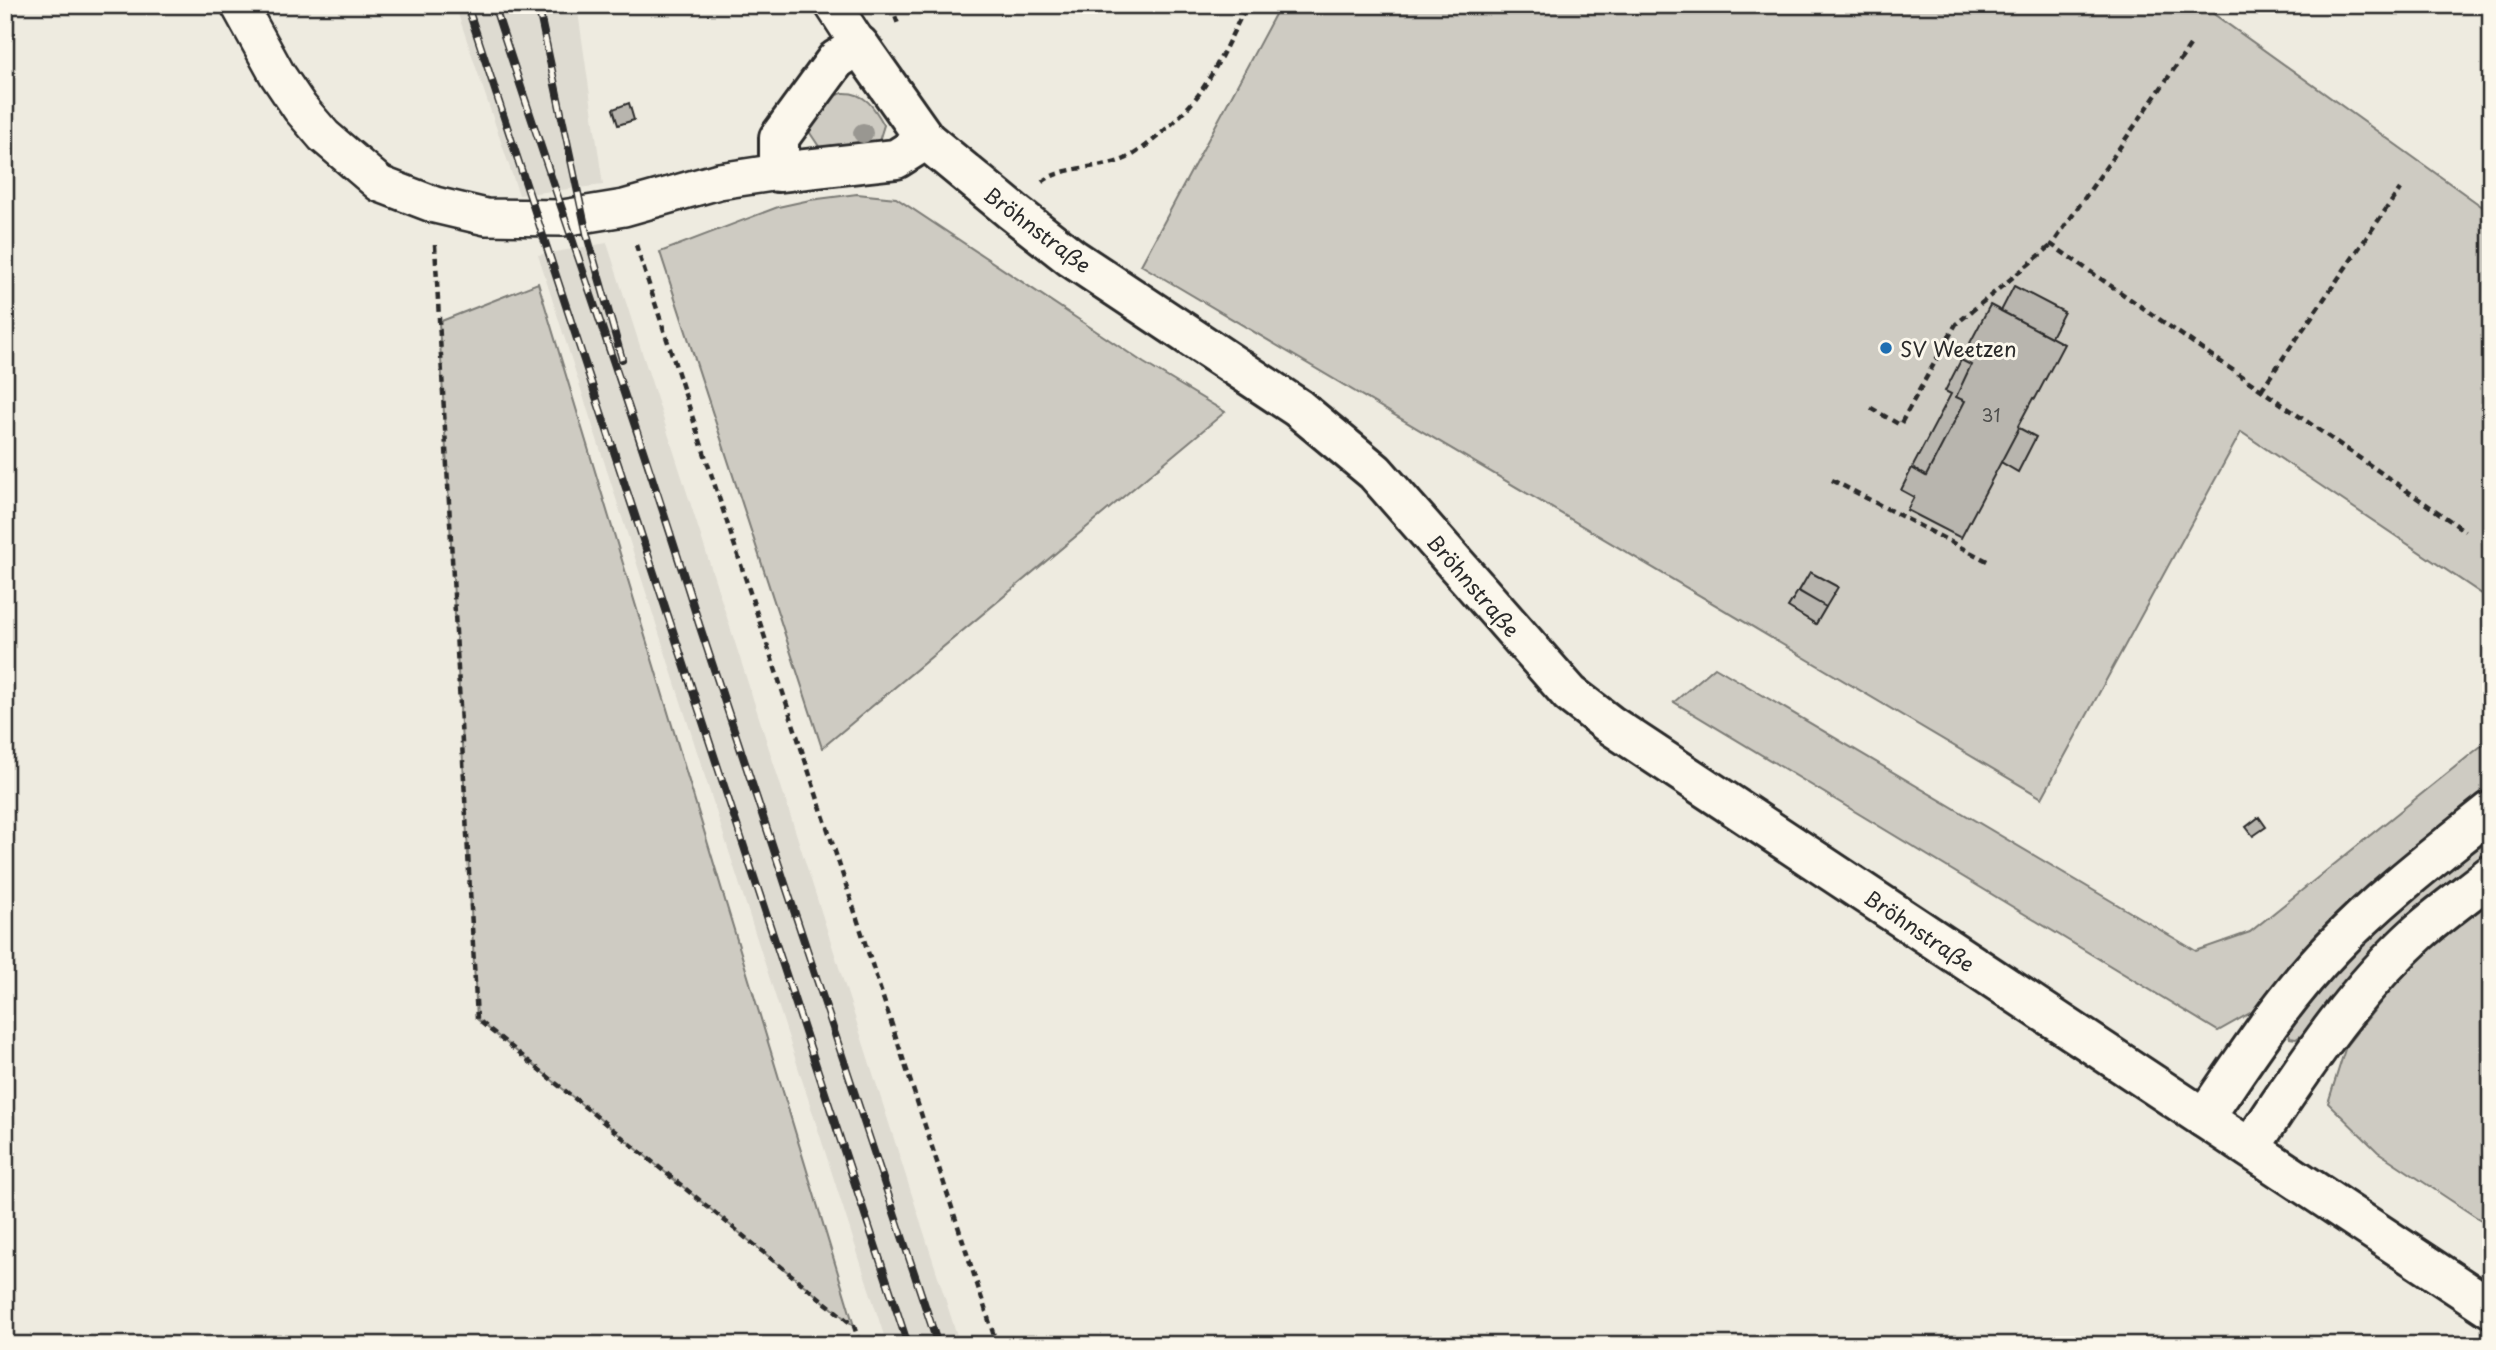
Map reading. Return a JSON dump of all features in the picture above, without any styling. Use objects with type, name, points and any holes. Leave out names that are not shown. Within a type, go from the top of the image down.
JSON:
[{"type":"main road","name":"Bröhnstraße","points":[[859,45],[926,140],[1072,258],[1298,408],[1375,472],[1570,694],[1609,724],[2491,1308]]},
{"type":"main road","points":[[859,45],[836,60],[779,138],[779,172],[896,159],[926,140]]},
{"type":"main road","points":[[2204,1118],[2274,1017],[2331,949],[2384,897],[2491,811]]},
{"type":"main road","points":[[2249,1148],[2314,1051],[2364,989],[2418,933],[2491,875]]},
{"type":"street","points":[[239,5],[276,74],[324,136],[380,184],[435,205],[486,217],[563,218],[624,208],[719,181],[779,172]]},
{"type":"street","points":[[833,5],[859,45]]},
{"type":"path","points":[[1012,211],[1027,193],[1049,176],[1124,159],[1157,137],[1200,92],[1247,5]]},
{"type":"path","points":[[1871,408],[1900,425],[1956,324],[2052,245],[2190,46]]},
{"type":"path","points":[[2261,390],[2400,189]]},
{"type":"path","points":[[435,205],[477,1019],[854,1326],[860,1345]]},
{"type":"path","points":[[624,208],[997,1345]]},
{"type":"path","points":[[2052,245],[2465,531]]},
{"type":"path","points":[[1832,480],[1991,563]]},
{"type":"shaded area","points":[[455,5],[577,5],[603,185],[519,195]]},
{"type":"shaded area","name":"SV Weetzen","points":[[1280,5],[2218,5],[2211,12],[2491,213],[2491,600],[2241,432],[2042,798],[1141,265]]},
{"type":"shaded area","points":[[843,93],[863,98],[884,125],[879,141],[873,146],[820,148],[810,133],[809,125],[833,96]]},
{"type":"shaded area","points":[[857,194],[896,198],[1144,363],[1225,412],[822,748],[660,252],[778,207]]},
{"type":"shaded area","points":[[607,243],[960,1345],[887,1345],[538,255]]},
{"type":"shaded area","points":[[538,283],[854,1326],[477,1019],[439,322]]},
{"type":"shaded area","points":[[1715,667],[2196,951],[2250,932],[2491,738],[2491,789],[2375,883],[2259,1008],[2218,1031],[1674,702]]},
{"type":"shaded area","points":[[2491,839],[2491,856],[2389,940],[2349,979],[2313,1025],[2296,1039],[2290,1038],[2288,1030],[2349,958],[2423,889]]},
{"type":"shaded area","points":[[2491,898],[2491,1227],[2378,1152],[2328,1103],[2346,1046],[2392,988],[2444,936]]},
{"type":"building","points":[[629,103],[634,120],[618,125],[613,109]]},
{"type":"building","points":[[2014,286],[2064,312],[2051,337],[2001,311]]},
{"type":"building","points":[[1990,305],[2064,344],[2018,426],[1961,538],[1907,510],[1914,497],[1901,490],[1912,468],[1926,476],[1965,401],[1956,397],[1971,365],[1961,360]]},
{"type":"building","points":[[1961,360],[1971,365],[1956,397],[1965,401],[1926,476],[1912,468],[1951,394],[1945,391]]},
{"type":"building","points":[[2019,428],[2036,437],[2018,472],[2001,462]]},
{"type":"building","points":[[1810,572],[1838,587],[1826,607],[1799,591]]},
{"type":"building","points":[[1798,591],[1826,607],[1816,624],[1788,607]]},
{"type":"building","points":[[2259,817],[2266,827],[2253,836],[2246,827]]},
{"type":"railway","points":[[467,5],[908,1345]]},
{"type":"railway","points":[[494,5],[938,1345]]},
{"type":"railway","points":[[538,5],[587,235],[622,359]]},
{"type":"place","name":"SV Weetzen","points":[[1886,348]]}]
